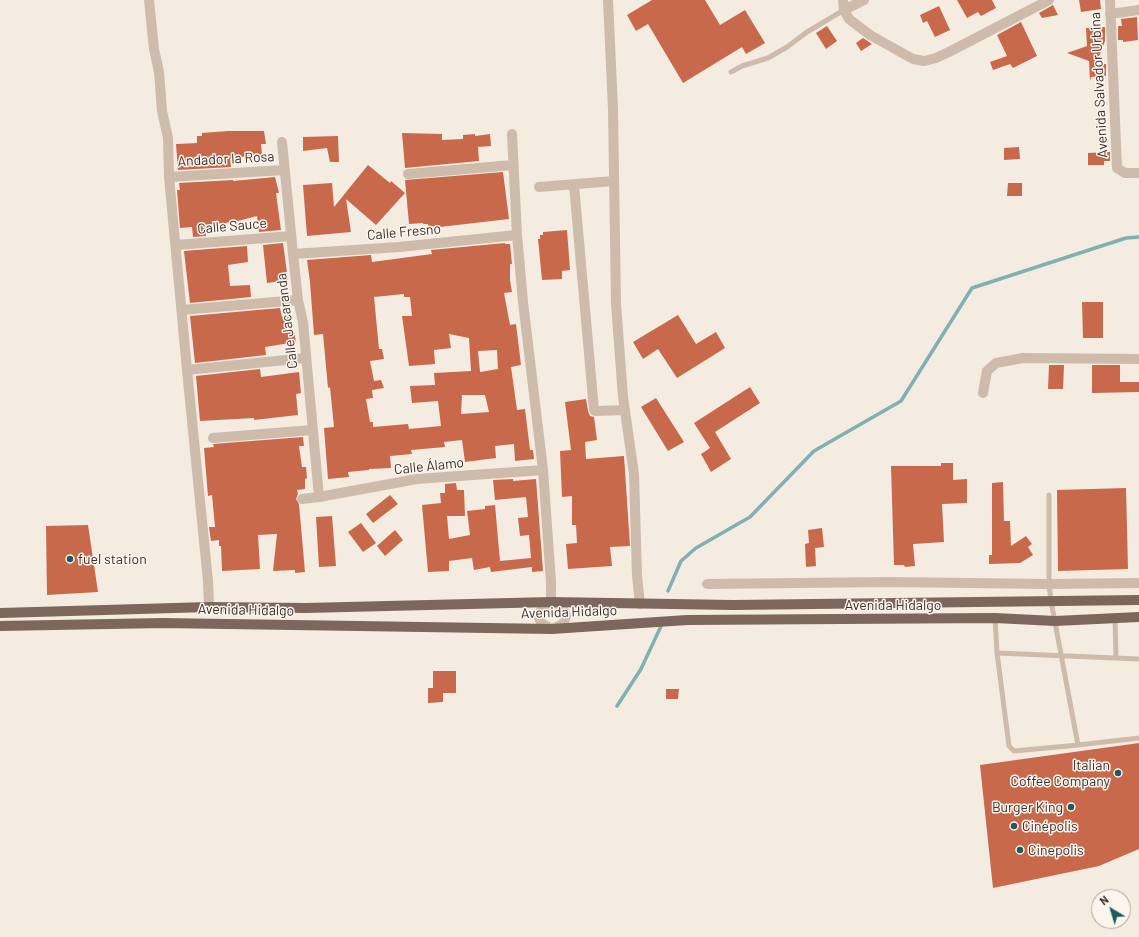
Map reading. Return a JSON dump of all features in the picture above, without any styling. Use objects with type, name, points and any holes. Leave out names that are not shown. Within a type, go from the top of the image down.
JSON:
[{"type":"main road","name":"Avenida Hidalgo","points":[[0,613],[209,607],[306,608],[551,602],[733,605],[1139,600]]},
{"type":"main road","name":"Avenida Hidalgo","points":[[0,626],[171,623],[552,628],[687,620],[995,618],[1055,621],[1139,617]]},
{"type":"street","points":[[150,0],[154,49],[160,72],[162,111],[168,138],[169,177],[208,581],[209,607]]},
{"type":"street","points":[[608,0],[613,109],[616,304],[625,410],[634,474],[637,576],[640,604]]},
{"type":"street","points":[[864,0],[843,5],[850,19],[870,35],[913,59],[924,61],[936,58],[1049,0]]},
{"type":"street","name":"Avenida Salvador Urbina","points":[[1110,0],[1117,168],[1125,173],[1139,173]]},
{"type":"street","points":[[1110,14],[1139,10]]},
{"type":"street","points":[[512,134],[512,164],[522,302],[543,470],[551,582],[551,602]]},
{"type":"street","name":"Calle Jacaranda","points":[[282,142],[298,300],[303,322],[319,498]]},
{"type":"street","points":[[408,174],[512,164]]},
{"type":"street","name":"Andador la Rosa","points":[[169,177],[284,170]]},
{"type":"street","points":[[539,187],[614,181]]},
{"type":"street","points":[[574,184],[594,410],[625,410]]},
{"type":"street","name":"Calle Fresno","points":[[293,254],[399,247],[517,235]]},
{"type":"street","name":"Calle Sauce","points":[[176,245],[291,236]]},
{"type":"street","points":[[182,310],[298,300]]},
{"type":"street","points":[[187,370],[306,358]]},
{"type":"street","points":[[983,393],[987,371],[996,363],[1023,358],[1139,359]]},
{"type":"street","points":[[212,438],[312,430]]},
{"type":"street","name":"Calle Álamo","points":[[302,499],[319,498],[417,479],[543,470]]},
{"type":"street","points":[[707,584],[888,582],[1049,584],[1139,583]]},
{"type":"street","points":[[551,602],[562,606],[566,616],[563,624],[552,628],[542,624],[538,616],[543,607],[551,602]]},
{"type":"lane","points":[[731,72],[742,66],[768,58],[787,47],[843,5]]},
{"type":"lane","points":[[1049,495],[1049,584],[1078,745]]},
{"type":"lane","points":[[995,618],[1009,746],[1014,751],[1139,738]]},
{"type":"lane","points":[[1115,618],[1116,658]]},
{"type":"lane","points":[[998,653],[1139,659]]},
{"type":"building","points":[[652,0],[705,0],[720,25],[745,10],[765,43],[746,54],[742,47],[683,83],[648,24],[636,31],[627,15]]},
{"type":"building","points":[[957,0],[992,0],[996,8],[981,16],[978,12],[967,18]]},
{"type":"building","points":[[1079,0],[1100,0],[1101,9],[1081,12]]},
{"type":"building","points":[[1053,5],[1058,15],[1042,18],[1039,13]]},
{"type":"building","points":[[939,6],[950,30],[935,37],[927,21],[923,23],[920,15]]},
{"type":"building","points":[[1137,17],[1138,40],[1123,42],[1123,40],[1118,40],[1118,26],[1122,26],[1121,19]]},
{"type":"building","points":[[1021,22],[1037,56],[1013,68],[1010,64],[993,70],[990,62],[1007,56],[997,35]]},
{"type":"building","points":[[827,26],[837,41],[826,49],[816,33]]},
{"type":"building","points":[[1105,27],[1105,41],[1096,64],[1106,64],[1106,76],[1091,77],[1090,81],[1089,61],[1067,53],[1087,46],[1086,28]]},
{"type":"building","points":[[863,38],[872,44],[861,51],[856,43]]},
{"type":"building","points":[[264,131],[266,144],[261,144],[262,156],[248,158],[248,156],[230,159],[231,167],[178,170],[176,144],[197,143],[197,136],[202,136],[202,133]]},
{"type":"building","points":[[402,133],[442,134],[442,140],[463,139],[463,135],[475,134],[475,136],[490,134],[491,146],[478,147],[479,161],[405,168]]},
{"type":"building","points":[[338,136],[339,162],[330,162],[327,148],[303,151],[303,137]]},
{"type":"building","points":[[1019,147],[1020,159],[1004,160],[1004,148]]},
{"type":"building","points":[[1110,152],[1110,161],[1104,161],[1104,165],[1088,165],[1088,153]]},
{"type":"building","points":[[368,165],[405,193],[376,225],[346,199],[351,232],[307,236],[303,185],[332,183],[334,207]]},
{"type":"building","points":[[503,172],[509,219],[440,227],[429,227],[428,224],[423,223],[409,224],[405,180]]},
{"type":"building","points":[[275,177],[279,193],[276,193],[281,230],[259,232],[257,216],[234,222],[206,225],[206,236],[193,237],[192,227],[180,228],[177,190],[180,190],[179,183],[233,181]]},
{"type":"building","points":[[1008,183],[1022,183],[1022,196],[1007,196]]},
{"type":"building","points":[[567,230],[570,270],[562,271],[562,279],[542,280],[538,239],[540,239],[540,235],[543,235],[543,232]]},
{"type":"building","points":[[283,243],[288,280],[267,283],[263,245]]},
{"type":"building","points":[[505,243],[510,244],[512,264],[510,264],[510,280],[512,292],[504,293],[510,325],[516,324],[521,365],[511,367],[517,410],[525,409],[530,450],[533,450],[534,459],[515,461],[514,444],[495,446],[496,458],[465,462],[462,440],[444,442],[445,447],[411,450],[412,454],[390,456],[391,468],[348,472],[349,477],[328,479],[324,428],[334,427],[330,387],[328,388],[323,334],[314,335],[307,260],[371,255],[372,262],[432,254],[431,250]],"holes":[[[404,294],[404,297],[410,297],[412,316],[402,316],[409,366],[435,364],[434,350],[451,348],[449,334],[469,338],[471,371],[434,373],[435,385],[410,386],[412,403],[438,401],[441,426],[409,429],[408,424],[373,427],[373,422],[370,422],[366,399],[373,398],[372,390],[384,388],[381,380],[374,381],[370,361],[384,359],[382,349],[379,349],[374,297]],[[497,350],[498,369],[480,372],[478,351]],[[462,395],[485,395],[489,412],[461,414]]]},
{"type":"building","points":[[247,246],[248,262],[228,265],[230,286],[250,285],[251,297],[190,303],[184,251]]},
{"type":"building","points":[[1082,302],[1103,302],[1103,338],[1083,338]]},
{"type":"building","points":[[280,308],[282,317],[290,316],[292,331],[294,331],[296,342],[265,347],[266,355],[195,363],[190,316]]},
{"type":"building","points":[[678,315],[696,344],[716,332],[725,348],[677,378],[658,349],[643,359],[633,342]]},
{"type":"building","points":[[1049,365],[1064,365],[1063,389],[1048,389]]},
{"type":"building","points":[[1092,365],[1120,365],[1120,382],[1139,382],[1139,392],[1092,393]]},
{"type":"building","points":[[260,369],[261,377],[299,372],[301,393],[296,394],[298,415],[254,420],[254,418],[200,421],[196,376]]},
{"type":"building","points":[[750,387],[760,403],[715,432],[731,459],[711,472],[701,454],[710,448],[694,423]]},
{"type":"building","points":[[656,398],[684,442],[668,451],[641,407]]},
{"type":"building","points":[[586,399],[590,416],[594,417],[597,440],[585,442],[586,459],[624,456],[630,546],[610,547],[612,566],[568,569],[566,544],[577,543],[576,525],[572,525],[572,496],[562,497],[560,451],[571,450],[565,402]]},
{"type":"building","points":[[303,437],[304,446],[299,446],[302,467],[306,467],[307,478],[305,479],[305,489],[297,490],[298,494],[296,499],[299,504],[305,572],[295,573],[295,570],[273,571],[277,534],[258,535],[260,569],[222,571],[221,546],[219,546],[219,540],[211,541],[209,527],[215,527],[212,495],[208,496],[204,448],[214,447],[213,444]]},
{"type":"building","points":[[941,463],[953,463],[953,480],[967,479],[967,503],[942,504],[944,542],[913,544],[915,566],[905,567],[904,565],[894,565],[891,466],[941,466]]},
{"type":"building","points":[[513,479],[513,481],[536,479],[543,571],[532,572],[532,567],[491,572],[490,567],[474,570],[472,558],[449,561],[449,571],[428,572],[422,505],[441,503],[440,493],[445,493],[445,484],[456,483],[457,490],[464,490],[465,516],[447,516],[449,539],[470,535],[467,511],[485,509],[485,506],[495,505],[500,561],[531,558],[529,535],[520,536],[518,518],[528,517],[526,497],[495,500],[493,480]]},
{"type":"building","points":[[1003,482],[1004,521],[1010,521],[1011,546],[1026,536],[1032,544],[1028,547],[1033,555],[1020,563],[989,564],[989,555],[992,555],[992,483]]},
{"type":"building","points":[[1126,488],[1128,569],[1058,571],[1057,490]]},
{"type":"building","points":[[390,495],[398,504],[373,523],[366,514]]},
{"type":"building","points":[[332,516],[336,566],[319,567],[316,517]]},
{"type":"building","points":[[361,523],[376,543],[363,552],[348,532]]},
{"type":"building","name":"fuel station","points":[[88,525],[98,592],[47,595],[46,526]]},
{"type":"building","points":[[822,528],[824,547],[815,548],[816,566],[806,567],[805,544],[809,543],[808,530]]},
{"type":"building","points":[[395,530],[403,540],[385,556],[377,546]]},
{"type":"building","points":[[433,671],[456,671],[456,693],[443,693],[443,702],[428,703],[428,688],[433,688]]},
{"type":"building","points":[[666,689],[679,689],[678,699],[666,699]]},
{"type":"building","points":[[1139,743],[1139,849],[1099,866],[993,888],[980,765]]},
{"type":"waterway","points":[[668,591],[681,561],[696,548],[750,517],[814,451],[901,401],[972,288],[1126,238],[1139,237]]},
{"type":"waterway","points":[[617,706],[641,669],[662,624]]},
{"type":"place","name":"fuel station","points":[[70,559]]},
{"type":"place","name":"Italian Coffee Company","points":[[1118,773]]},
{"type":"place","name":"Burger King","points":[[1071,807]]},
{"type":"place","name":"Cinépolis","points":[[1014,826]]},
{"type":"place","name":"Cinepolis","points":[[1020,850]]}]
